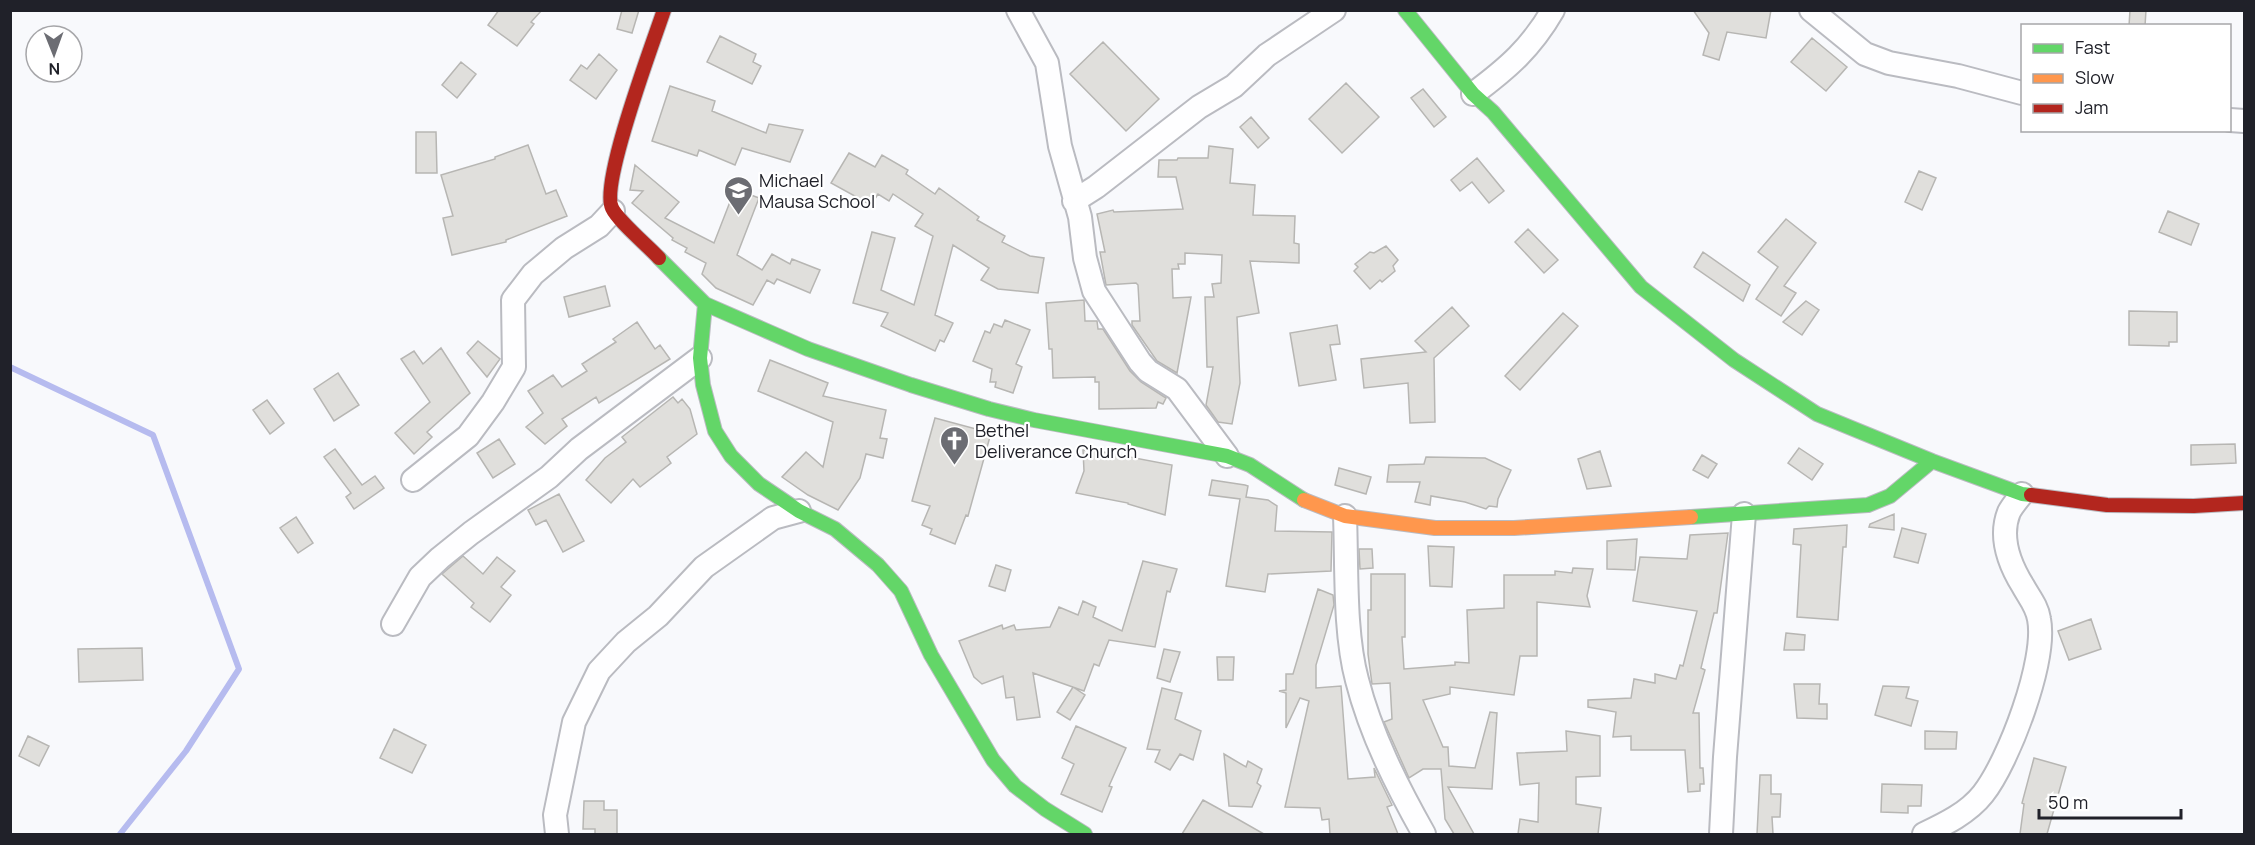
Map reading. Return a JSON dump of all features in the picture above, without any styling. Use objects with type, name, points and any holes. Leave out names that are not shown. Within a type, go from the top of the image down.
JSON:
[{"type":"street","points":[[664,10],[620,142],[609,200],[613,211],[705,304],[808,349],[910,385],[989,409],[1034,420],[1227,456],[1250,465],[1310,503],[1345,516],[1435,528],[1514,528],[1868,505],[1890,496],[1932,461]]},
{"type":"street","points":[[1018,10],[1047,63],[1060,146],[1080,216],[1085,258],[1094,291],[1140,362],[1148,371],[1177,389],[1227,456]]},
{"type":"street","points":[[1074,201],[1096,187],[1199,108],[1234,86],[1267,55],[1334,10]]},
{"type":"street","points":[[1405,10],[1473,94],[1493,112],[1641,287],[1734,360],[1817,414],[1932,461],[2022,494],[2107,505],[2194,506],[2244,503]]},
{"type":"street","points":[[1473,94],[1520,57],[1553,10]]},
{"type":"street","points":[[1811,10],[1865,54],[1889,63],[1958,76],[2021,93]]},
{"type":"street","points":[[413,480],[468,436],[514,368],[513,300],[533,274],[564,248],[598,226],[613,211]]},
{"type":"street","points":[[705,304],[700,358],[703,385],[715,431],[731,456],[759,484],[799,511],[835,529],[878,565],[901,591],[931,655],[993,760],[1015,786],[1045,809],[1085,834]]},
{"type":"street","points":[[393,624],[420,577],[440,558],[549,477],[579,449],[700,358]]},
{"type":"street","points":[[1923,834],[1962,814],[1982,795],[2001,768],[2025,701],[2037,659],[2041,633],[2039,616],[2013,570],[2008,555],[2006,531],[2009,513],[2022,494]]},
{"type":"street","points":[[557,834],[555,815],[574,722],[599,671],[626,642],[658,616],[711,561],[773,518],[799,511]]},
{"type":"street","points":[[1721,834],[1744,514]]},
{"type":"street","points":[[1345,516],[1351,639],[1356,679],[1376,738],[1398,788],[1424,834]]},
{"type":"building","points":[[499,10],[542,10],[531,22],[534,24],[517,46],[488,25]]},
{"type":"building","points":[[622,10],[639,10],[632,33],[617,29]]},
{"type":"building","points":[[1693,10],[1771,10],[1766,38],[1727,32],[1719,60],[1703,55],[1709,33]]},
{"type":"building","points":[[2130,10],[2146,10],[2145,24],[2129,24]]},
{"type":"building","points":[[720,36],[756,54],[753,62],[761,66],[752,84],[707,62]]},
{"type":"building","points":[[1812,38],[1847,67],[1826,91],[1791,62]]},
{"type":"building","points":[[1103,42],[1159,99],[1126,131],[1070,74]]},
{"type":"building","points":[[599,54],[617,70],[596,99],[570,80],[581,65],[587,69]]},
{"type":"building","points":[[461,62],[476,74],[457,98],[442,85]]},
{"type":"building","points":[[1346,83],[1379,117],[1342,153],[1309,119]]},
{"type":"building","points":[[670,86],[715,101],[712,111],[766,133],[769,124],[803,130],[790,162],[742,148],[735,165],[699,150],[697,156],[652,141]]},
{"type":"building","points":[[1423,89],[1446,117],[1434,127],[1411,98]]},
{"type":"building","points":[[1251,117],[1269,138],[1258,148],[1240,127]]},
{"type":"building","points":[[416,132],[436,132],[437,173],[416,173]]},
{"type":"building","points":[[528,145],[546,194],[556,190],[567,216],[506,240],[506,242],[452,255],[443,218],[453,216],[441,175],[495,159],[495,157]]},
{"type":"building","points":[[1209,146],[1233,149],[1230,183],[1255,185],[1253,215],[1295,216],[1294,243],[1299,244],[1299,263],[1250,261],[1259,313],[1237,317],[1240,383],[1232,424],[1218,422],[1206,405],[1213,367],[1207,367],[1205,297],[1214,297],[1212,284],[1221,283],[1222,255],[1185,253],[1185,264],[1178,264],[1179,269],[1172,269],[1173,298],[1191,297],[1177,373],[1157,361],[1132,325],[1132,321],[1140,321],[1138,285],[1136,283],[1106,285],[1100,252],[1105,252],[1097,214],[1113,210],[1114,212],[1183,209],[1176,177],[1158,177],[1159,160],[1208,158]]},
{"type":"building","points":[[849,153],[875,167],[882,155],[908,170],[906,174],[935,194],[939,188],[979,217],[977,220],[1005,236],[1002,242],[1030,256],[1044,258],[1038,293],[998,289],[981,280],[989,268],[953,245],[935,315],[953,323],[944,342],[940,340],[935,351],[881,326],[888,313],[853,303],[872,232],[895,238],[881,290],[914,305],[933,236],[915,226],[923,214],[893,194],[889,201],[878,194],[871,205],[831,183]]},
{"type":"building","points":[[1477,158],[1504,191],[1489,203],[1472,182],[1460,191],[1451,180]]},
{"type":"building","points":[[635,165],[679,202],[665,218],[714,243],[735,189],[759,198],[737,255],[762,270],[772,254],[790,264],[792,259],[820,270],[810,293],[777,279],[774,284],[767,280],[753,305],[716,288],[702,274],[706,263],[685,252],[687,248],[672,240],[673,238],[632,203],[643,191],[630,190]]},
{"type":"building","points":[[1919,171],[1936,178],[1922,210],[1905,202]]},
{"type":"building","points":[[2168,211],[2199,224],[2191,245],[2159,232]]},
{"type":"building","points":[[1786,219],[1816,243],[1784,286],[1796,293],[1781,316],[1756,299],[1778,267],[1758,252]]},
{"type":"building","points":[[1528,229],[1558,260],[1544,273],[1515,242]]},
{"type":"building","points":[[1386,246],[1398,260],[1393,266],[1395,271],[1370,289],[1354,271],[1358,267],[1355,264],[1370,252],[1374,253]]},
{"type":"building","points":[[1703,252],[1750,285],[1743,301],[1694,267]]},
{"type":"building","points":[[605,286],[610,306],[569,317],[564,297]]},
{"type":"building","points":[[1084,300],[1085,321],[1097,321],[1098,329],[1103,329],[1130,371],[1141,382],[1166,398],[1163,404],[1158,402],[1156,408],[1099,409],[1099,382],[1095,382],[1095,377],[1053,378],[1046,303]]},
{"type":"building","points":[[1806,301],[1819,310],[1802,335],[1783,322]]},
{"type":"building","points":[[1452,307],[1469,326],[1434,358],[1435,422],[1410,423],[1408,383],[1364,388],[1361,359],[1426,352],[1415,341]]},
{"type":"building","points":[[2129,311],[2177,312],[2177,342],[2169,342],[2169,346],[2129,345]]},
{"type":"building","points":[[1563,313],[1578,326],[1520,390],[1505,376]]},
{"type":"building","points":[[1005,320],[1030,330],[1016,364],[1022,367],[1013,393],[995,387],[996,382],[990,382],[992,369],[973,361],[985,331],[990,333],[994,324],[1002,327]]},
{"type":"building","points":[[637,322],[655,349],[660,345],[670,359],[599,403],[596,397],[562,419],[567,426],[545,444],[526,427],[543,413],[528,391],[553,375],[562,387],[587,371],[582,364],[616,342],[613,339]]},
{"type":"building","points":[[1337,325],[1340,344],[1330,345],[1336,380],[1299,386],[1290,333]]},
{"type":"building","points":[[478,341],[500,359],[487,377],[467,353]]},
{"type":"building","points":[[441,348],[470,393],[427,432],[432,437],[414,454],[395,433],[430,402],[401,359],[414,351],[423,364]]},
{"type":"building","points":[[770,360],[828,383],[823,396],[886,410],[880,438],[887,439],[883,458],[866,454],[860,478],[838,510],[808,495],[782,477],[806,452],[823,467],[833,422],[758,391]]},
{"type":"building","points":[[338,373],[359,405],[334,421],[314,389]]},
{"type":"building","points":[[673,397],[678,403],[682,399],[690,409],[697,434],[667,457],[671,463],[640,487],[633,479],[611,503],[586,480],[605,458],[626,442],[622,437]]},
{"type":"building","points":[[267,400],[284,423],[270,434],[253,410]]},
{"type":"building","points":[[935,418],[991,433],[968,516],[966,515],[955,544],[930,534],[932,529],[922,525],[930,506],[912,501]]},
{"type":"building","points":[[499,439],[515,464],[493,478],[477,453]]},
{"type":"building","points":[[2235,444],[2236,463],[2191,465],[2191,445]]},
{"type":"building","points":[[1799,448],[1823,464],[1812,480],[1788,463]]},
{"type":"building","points":[[335,449],[362,485],[375,476],[384,488],[354,509],[346,497],[351,493],[324,457]]},
{"type":"building","points":[[1083,450],[1172,465],[1165,515],[1128,503],[1076,493],[1084,471]]},
{"type":"building","points":[[1600,451],[1611,486],[1587,489],[1578,459]]},
{"type":"building","points":[[1702,455],[1717,464],[1708,478],[1693,470]]},
{"type":"building","points":[[1426,457],[1485,458],[1511,470],[1498,499],[1497,507],[1489,506],[1486,509],[1465,502],[1431,496],[1430,505],[1415,502],[1420,482],[1387,482],[1389,465],[1424,464]]},
{"type":"building","points":[[1339,468],[1371,477],[1366,494],[1335,485]]},
{"type":"building","points":[[1212,480],[1248,486],[1246,497],[1268,500],[1277,506],[1275,531],[1332,532],[1331,571],[1268,574],[1265,592],[1226,586],[1240,499],[1209,495]]},
{"type":"building","points":[[559,494],[584,541],[563,552],[546,520],[536,525],[528,510]]},
{"type":"building","points":[[1894,514],[1894,530],[1869,527],[1870,524]]},
{"type":"building","points":[[296,517],[313,543],[298,553],[280,528]]},
{"type":"building","points":[[1847,525],[1846,547],[1843,547],[1838,620],[1797,617],[1801,545],[1793,544],[1794,529]]},
{"type":"building","points":[[1902,528],[1926,534],[1918,563],[1894,557]]},
{"type":"building","points":[[1728,533],[1717,613],[1714,613],[1701,668],[1705,670],[1693,713],[1699,713],[1700,768],[1703,768],[1704,784],[1700,784],[1700,791],[1688,792],[1685,750],[1631,750],[1631,736],[1613,737],[1616,712],[1588,707],[1588,700],[1631,698],[1634,679],[1655,683],[1655,674],[1676,679],[1680,665],[1683,666],[1697,611],[1633,601],[1640,557],[1687,559],[1690,535]]},
{"type":"building","points":[[1637,539],[1635,570],[1607,569],[1607,541]]},
{"type":"building","points":[[1428,546],[1454,547],[1452,587],[1430,586]]},
{"type":"building","points":[[1359,549],[1372,549],[1373,568],[1360,569]]},
{"type":"building","points":[[463,556],[483,574],[497,557],[515,571],[501,587],[511,595],[490,622],[471,607],[474,603],[442,574]]},
{"type":"building","points":[[1143,561],[1177,569],[1170,592],[1167,591],[1155,647],[1109,640],[1099,666],[1094,664],[1084,691],[1033,673],[1040,717],[1017,720],[1014,697],[1006,698],[1003,676],[982,684],[974,677],[959,641],[1002,625],[1003,629],[1014,625],[1016,630],[1050,627],[1059,607],[1078,615],[1083,601],[1096,607],[1093,617],[1122,631]]},
{"type":"building","points":[[996,565],[1011,570],[1005,591],[989,586]]},
{"type":"building","points":[[1573,568],[1593,569],[1587,596],[1590,607],[1537,602],[1537,656],[1520,656],[1514,695],[1450,687],[1450,694],[1423,700],[1443,747],[1448,747],[1449,766],[1475,768],[1490,712],[1497,713],[1492,789],[1448,787],[1474,834],[1454,834],[1445,819],[1441,769],[1423,769],[1409,778],[1384,722],[1392,719],[1390,683],[1372,684],[1368,654],[1371,574],[1405,574],[1405,637],[1402,637],[1404,669],[1455,665],[1455,662],[1469,663],[1467,610],[1504,608],[1504,575],[1555,575],[1555,571],[1572,573]]},
{"type":"building","points":[[1318,589],[1333,595],[1334,605],[1316,665],[1316,688],[1341,686],[1348,779],[1375,777],[1374,768],[1392,805],[1387,807],[1398,834],[1330,834],[1329,819],[1322,820],[1320,808],[1285,807],[1309,701],[1300,698],[1286,728],[1286,693],[1279,691],[1286,690],[1286,674],[1293,674]]},
{"type":"building","points":[[2091,619],[2101,649],[2069,660],[2058,631]]},
{"type":"building","points":[[1786,633],[1805,635],[1804,650],[1784,650]]},
{"type":"building","points":[[142,648],[143,680],[79,682],[78,649]]},
{"type":"building","points":[[1164,649],[1180,652],[1170,682],[1157,678]]},
{"type":"building","points":[[1217,657],[1234,657],[1233,680],[1218,680]]},
{"type":"building","points":[[1794,684],[1820,684],[1819,704],[1827,704],[1827,719],[1797,718]]},
{"type":"building","points":[[1883,686],[1909,687],[1906,698],[1918,701],[1911,726],[1875,715]]},
{"type":"building","points":[[1073,687],[1085,695],[1070,720],[1057,712]]},
{"type":"building","points":[[1162,688],[1182,693],[1175,719],[1201,731],[1193,760],[1180,754],[1170,770],[1155,762],[1160,750],[1147,749]]},
{"type":"building","points":[[1076,726],[1126,748],[1109,786],[1112,787],[1102,812],[1061,794],[1074,764],[1062,758]]},
{"type":"building","points":[[394,729],[426,745],[412,773],[380,758]]},
{"type":"building","points":[[1566,731],[1600,736],[1600,776],[1576,777],[1576,804],[1601,808],[1598,834],[1518,834],[1520,819],[1538,822],[1539,783],[1520,785],[1517,753],[1567,751]]},
{"type":"building","points":[[1925,731],[1957,732],[1956,749],[1925,749]]},
{"type":"building","points":[[28,736],[49,746],[39,766],[19,756]]},
{"type":"building","points":[[1224,754],[1246,767],[1248,761],[1262,769],[1257,783],[1261,786],[1252,807],[1229,806]]},
{"type":"building","points":[[2034,758],[2066,767],[2047,834],[2020,834],[2024,804],[2022,803]]},
{"type":"building","points":[[1760,775],[1771,775],[1771,794],[1781,794],[1780,817],[1772,817],[1773,834],[1757,834]]},
{"type":"building","points":[[1882,784],[1922,785],[1921,806],[1908,806],[1908,813],[1881,812]]},
{"type":"building","points":[[1203,800],[1234,817],[1264,834],[1182,834]]},
{"type":"building","points":[[584,801],[604,801],[604,810],[617,810],[617,834],[595,834],[595,829],[583,829]]},
{"type":"waterway","points":[[10,367],[153,435],[239,669],[186,751],[120,834]]},
{"type":"traffic: fast","points":[[1405,10],[1473,94],[1493,112],[1641,287],[1734,360],[1817,414],[1932,461],[2022,494],[2031,495]]},
{"type":"traffic: fast","points":[[659,258],[705,304],[808,349],[989,409],[1034,420],[1227,456],[1250,465],[1304,500]]},
{"type":"traffic: fast","points":[[705,304],[700,358],[703,385],[715,431],[731,456],[759,484],[799,511],[835,529],[878,565],[901,591],[931,655],[993,760],[1015,786],[1045,809],[1085,834]]},
{"type":"traffic: fast","points":[[1691,517],[1868,505],[1890,496],[1932,461]]},
{"type":"traffic: slow","points":[[1304,500],[1345,516],[1435,528],[1514,528],[1691,517]]},
{"type":"traffic: jam","points":[[659,258],[615,213],[610,194],[629,112],[664,10]]},
{"type":"traffic: jam","points":[[2031,495],[2107,505],[2194,506],[2244,503]]},
{"type":"place","name":"Michael Mausa School","points":[[738,216]]},
{"type":"place","name":"Bethel Deliverance Church","points":[[954,466]]}]
